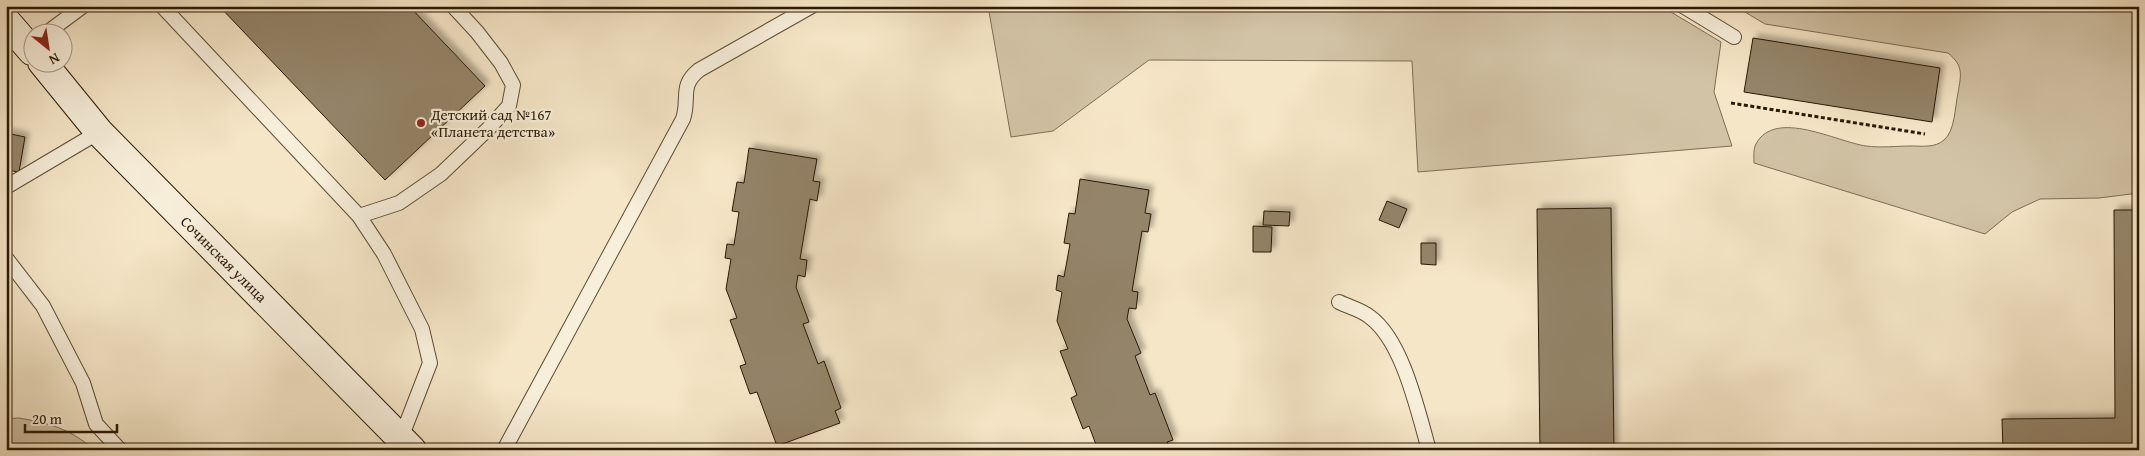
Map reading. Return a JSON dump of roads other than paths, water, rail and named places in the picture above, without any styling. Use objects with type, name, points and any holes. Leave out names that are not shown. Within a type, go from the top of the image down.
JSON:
[{"type":"street","name":"Сочинская улица","points":[[6,21],[22,35]]},
{"type":"street","name":"Сочинская улица","points":[[55,72],[99,132],[407,444]]},
{"type":"lane","points":[[65,22],[83,6]]},
{"type":"lane","points":[[162,6],[359,216],[384,254],[422,329],[430,363],[407,444]]},
{"type":"lane","points":[[359,216],[399,203],[441,174],[509,106],[513,85],[501,63],[477,32],[452,6]]},
{"type":"lane","points":[[504,450],[683,119],[686,109],[686,87],[692,76],[699,70],[812,6]]},
{"type":"lane","points":[[1683,6],[1734,38]]},
{"type":"lane","points":[[6,187],[99,132]]},
{"type":"lane","points":[[6,258],[43,306],[83,383],[96,424],[120,450]]},
{"type":"lane","points":[[1339,302],[1369,316],[1383,328],[1394,346],[1415,401],[1429,450]]},
{"type":"place","name":"Детский сад №167 «Планета детства»","points":[[421,123]]}]
